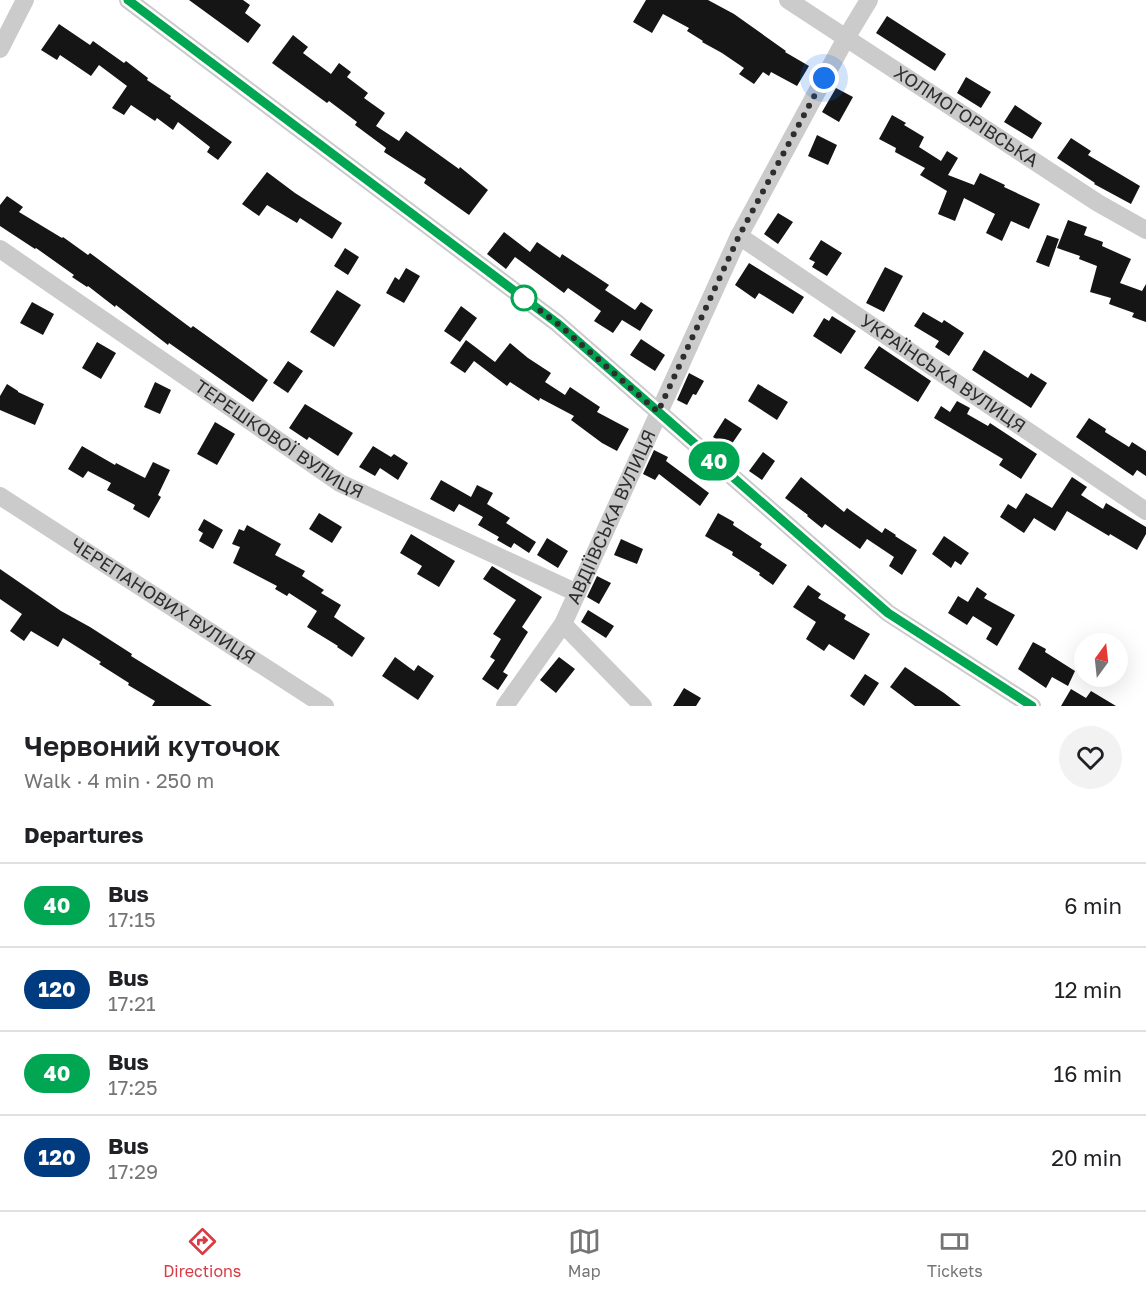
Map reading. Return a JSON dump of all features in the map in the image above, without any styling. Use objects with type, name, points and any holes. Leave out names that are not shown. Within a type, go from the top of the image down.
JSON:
[{"type":"street","points":[[0,49],[25,0]]},
{"type":"street","points":[[128,0],[557,323],[888,613],[1032,706]]},
{"type":"street","name":"ХОЛМОГОРІВСЬКА","points":[[788,0],[1098,204],[1146,230]]},
{"type":"street","name":"АВДІЇВСЬКА ВУЛИЦЯ","points":[[506,706],[563,624],[739,236],[846,38],[869,0]]},
{"type":"street","name":"УКРАЇНСЬКА ВУЛИЦЯ","points":[[739,236],[1146,511]]},
{"type":"street","name":"ТЕРЕШКОВОЇ ВУЛИЦЯ","points":[[0,249],[340,483],[577,593]]},
{"type":"street","name":"ЧЕРЕПАНОВИХ ВУЛИЦЯ","points":[[0,496],[325,706]]},
{"type":"street","points":[[563,624],[643,706]]},
{"type":"building","points":[[189,0],[243,0],[250,5],[245,13],[261,25],[248,43]]},
{"type":"building","points":[[646,0],[708,0],[734,14],[785,52],[809,66],[797,86],[771,72],[769,76],[763,72],[754,84],[739,74],[744,68],[702,42],[687,31],[689,28],[663,14],[652,33],[633,22]]},
{"type":"building","points":[[887,16],[946,54],[935,71],[876,33]]},
{"type":"building","points":[[59,24],[90,45],[93,41],[124,63],[126,61],[148,78],[147,80],[171,96],[170,98],[232,142],[218,160],[207,152],[210,147],[178,122],[173,130],[157,118],[155,121],[131,105],[124,115],[112,108],[127,86],[99,65],[91,76],[60,55],[57,60],[41,50]]},
{"type":"building","points":[[293,35],[308,47],[303,53],[331,74],[339,63],[351,72],[347,77],[368,93],[364,98],[385,113],[376,126],[399,141],[406,131],[459,169],[460,167],[488,190],[469,215],[424,183],[426,179],[384,152],[386,148],[355,125],[357,122],[272,63]]},
{"type":"building","points":[[966,77],[991,92],[981,108],[957,93]]},
{"type":"building","points":[[836,88],[853,97],[839,122],[822,112]]},
{"type":"building","points":[[1015,105],[1042,123],[1032,139],[1004,122]]},
{"type":"building","points":[[892,115],[924,137],[919,147],[941,161],[947,151],[958,158],[948,175],[974,185],[980,173],[1040,204],[1029,229],[1011,221],[1002,241],[986,233],[995,214],[964,198],[955,221],[938,214],[947,191],[920,175],[925,168],[895,152],[896,148],[879,139]]},
{"type":"building","points":[[817,135],[837,145],[828,165],[808,156]]},
{"type":"building","points":[[1071,138],[1091,151],[1088,155],[1140,186],[1131,204],[1094,184],[1057,158]]},
{"type":"building","points":[[267,172],[342,223],[332,239],[300,218],[297,223],[267,205],[259,216],[242,204]]},
{"type":"building","points":[[7,196],[23,207],[19,212],[63,237],[88,255],[90,253],[191,328],[193,326],[268,380],[253,402],[169,343],[168,345],[116,305],[115,307],[72,277],[74,275],[36,248],[0,226],[0,205]]},
{"type":"building","points":[[778,213],[793,222],[778,244],[764,234]]},
{"type":"building","points":[[1068,220],[1087,227],[1084,235],[1103,242],[1102,246],[1131,259],[1120,283],[1142,291],[1146,284],[1146,322],[1132,317],[1134,313],[1109,304],[1111,298],[1090,292],[1097,266],[1079,259],[1080,256],[1057,248]]},
{"type":"building","points":[[504,232],[530,252],[537,242],[560,258],[562,254],[609,285],[605,290],[635,310],[641,302],[653,310],[640,331],[622,320],[613,333],[594,321],[601,311],[568,288],[564,293],[515,257],[506,269],[487,254]]},
{"type":"building","points":[[1047,235],[1059,239],[1049,267],[1036,262]]},
{"type":"building","points":[[821,240],[842,253],[827,276],[812,267],[815,262],[809,259]]},
{"type":"building","points":[[345,248],[359,257],[348,275],[334,266]]},
{"type":"building","points":[[749,263],[804,297],[793,314],[759,293],[755,299],[735,285]]},
{"type":"building","points":[[885,267],[903,276],[884,312],[866,303]]},
{"type":"building","points":[[406,268],[420,276],[404,303],[386,293],[395,277],[399,280]]},
{"type":"building","points":[[337,290],[361,305],[334,347],[310,332]]},
{"type":"building","points":[[32,302],[54,314],[43,335],[20,323]]},
{"type":"building","points":[[461,306],[477,318],[460,342],[444,331]]},
{"type":"building","points":[[923,312],[942,323],[944,320],[964,333],[949,356],[935,347],[939,341],[914,326]]},
{"type":"building","points":[[832,316],[856,331],[841,354],[813,336],[824,318],[829,321]]},
{"type":"building","points":[[641,339],[665,355],[655,371],[630,355]]},
{"type":"building","points":[[466,340],[495,362],[510,343],[551,373],[545,382],[565,395],[570,387],[600,407],[597,412],[629,429],[617,451],[571,420],[574,416],[540,398],[539,401],[510,382],[507,386],[474,361],[465,373],[450,363]]},
{"type":"building","points":[[97,342],[116,353],[101,379],[82,368]]},
{"type":"building","points":[[879,346],[931,381],[918,402],[864,368]]},
{"type":"building","points":[[984,350],[1028,378],[1031,373],[1047,383],[1031,408],[972,370]]},
{"type":"building","points":[[288,361],[303,371],[288,393],[273,383]]},
{"type":"building","points":[[689,373],[704,381],[687,405],[677,400]]},
{"type":"building","points":[[155,382],[171,390],[160,414],[144,407]]},
{"type":"building","points":[[7,384],[18,392],[44,404],[35,425],[0,410],[0,396]]},
{"type":"building","points":[[758,384],[788,402],[777,420],[748,401]]},
{"type":"building","points":[[957,401],[970,408],[967,414],[988,426],[990,423],[1037,454],[1021,479],[999,465],[1003,459],[934,418],[941,406],[950,412]]},
{"type":"building","points":[[305,404],[353,433],[338,456],[309,437],[307,440],[289,428]]},
{"type":"building","points":[[725,418],[742,429],[729,448],[713,437]]},
{"type":"building","points":[[1089,418],[1106,429],[1105,432],[1129,447],[1132,442],[1146,451],[1146,476],[1137,470],[1133,476],[1076,437]]},
{"type":"building","points":[[215,422],[235,434],[217,465],[197,454]]},
{"type":"building","points":[[82,446],[115,465],[116,463],[145,478],[153,462],[170,470],[158,495],[161,497],[149,518],[133,509],[135,505],[107,490],[111,483],[88,471],[83,478],[68,469]]},
{"type":"building","points":[[373,446],[391,457],[394,454],[408,463],[398,480],[380,468],[375,476],[359,467]]},
{"type":"building","points":[[654,450],[668,457],[666,461],[709,493],[700,506],[659,474],[655,480],[643,474]]},
{"type":"building","points":[[763,452],[775,461],[762,480],[749,471]]},
{"type":"building","points":[[801,477],[844,512],[847,508],[882,533],[885,528],[917,550],[902,575],[889,566],[894,557],[867,539],[860,549],[825,524],[822,528],[785,498]]},
{"type":"building","points":[[1072,477],[1087,487],[1081,495],[1103,509],[1106,503],[1146,527],[1146,534],[1137,550],[1067,511],[1055,531],[1034,518],[1024,533],[1000,517],[1008,504],[1016,509],[1026,493],[1052,508]]},
{"type":"building","points":[[441,480],[471,497],[477,485],[493,493],[487,504],[510,518],[506,523],[536,542],[529,553],[514,543],[511,548],[497,540],[499,537],[478,525],[483,517],[459,504],[454,512],[430,499]]},
{"type":"building","points":[[319,513],[342,527],[332,543],[309,529]]},
{"type":"building","points":[[718,513],[734,522],[733,525],[762,544],[760,547],[787,565],[773,585],[759,575],[760,573],[732,555],[733,552],[705,536]]},
{"type":"building","points":[[204,519],[223,530],[213,549],[199,541],[203,533],[198,530]]},
{"type":"building","points":[[247,525],[281,544],[275,555],[305,571],[302,576],[324,590],[321,593],[341,605],[334,617],[365,638],[352,657],[307,627],[317,611],[289,593],[287,596],[275,589],[277,586],[233,563],[240,547],[232,544],[239,529],[244,531]]},
{"type":"building","points":[[411,534],[455,561],[439,587],[417,574],[422,566],[400,553]]},
{"type":"building","points":[[944,536],[969,553],[961,565],[955,561],[951,568],[932,554]]},
{"type":"building","points":[[547,538],[568,551],[558,568],[537,555]]},
{"type":"building","points":[[621,539],[643,549],[637,564],[614,555]]},
{"type":"building","points":[[492,566],[542,597],[522,627],[528,632],[503,672],[508,675],[498,690],[482,679],[495,660],[490,657],[501,639],[493,634],[516,600],[483,579]]},
{"type":"building","points":[[0,569],[61,611],[90,627],[132,654],[131,656],[212,706],[152,706],[155,701],[128,685],[129,683],[99,664],[101,662],[63,638],[58,647],[31,631],[24,641],[10,631],[22,614],[0,599]]},
{"type":"building","points":[[597,576],[611,583],[599,604],[587,597]]},
{"type":"building","points":[[808,585],[821,594],[818,598],[846,615],[844,619],[870,634],[854,660],[829,644],[824,651],[806,639],[816,622],[793,607]]},
{"type":"building","points":[[977,587],[987,594],[984,598],[1015,615],[997,646],[986,639],[992,628],[973,616],[967,625],[948,613],[958,596],[968,602]]},
{"type":"building","points":[[588,610],[614,626],[606,638],[581,622]]},
{"type":"building","points":[[1033,642],[1046,649],[1045,652],[1074,670],[1074,673],[1068,686],[1052,677],[1046,688],[1018,669]]},
{"type":"building","points":[[395,657],[414,671],[418,665],[434,676],[418,700],[382,676]]},
{"type":"building","points":[[559,657],[575,669],[556,693],[540,680]]},
{"type":"building","points":[[905,667],[961,706],[915,706],[890,687]]},
{"type":"building","points":[[865,674],[879,683],[864,706],[850,696]]},
{"type":"building","points":[[684,688],[701,698],[696,706],[673,706]]},
{"type":"building","points":[[1071,689],[1086,698],[1091,691],[1116,706],[1061,706]]},
{"type":"bus line","name":"40","points":[[128,0],[557,323],[888,613],[1032,706]]},
{"type":"route","points":[[524,298],[519,295],[557,323],[658,412],[739,236],[824,78]]}]
